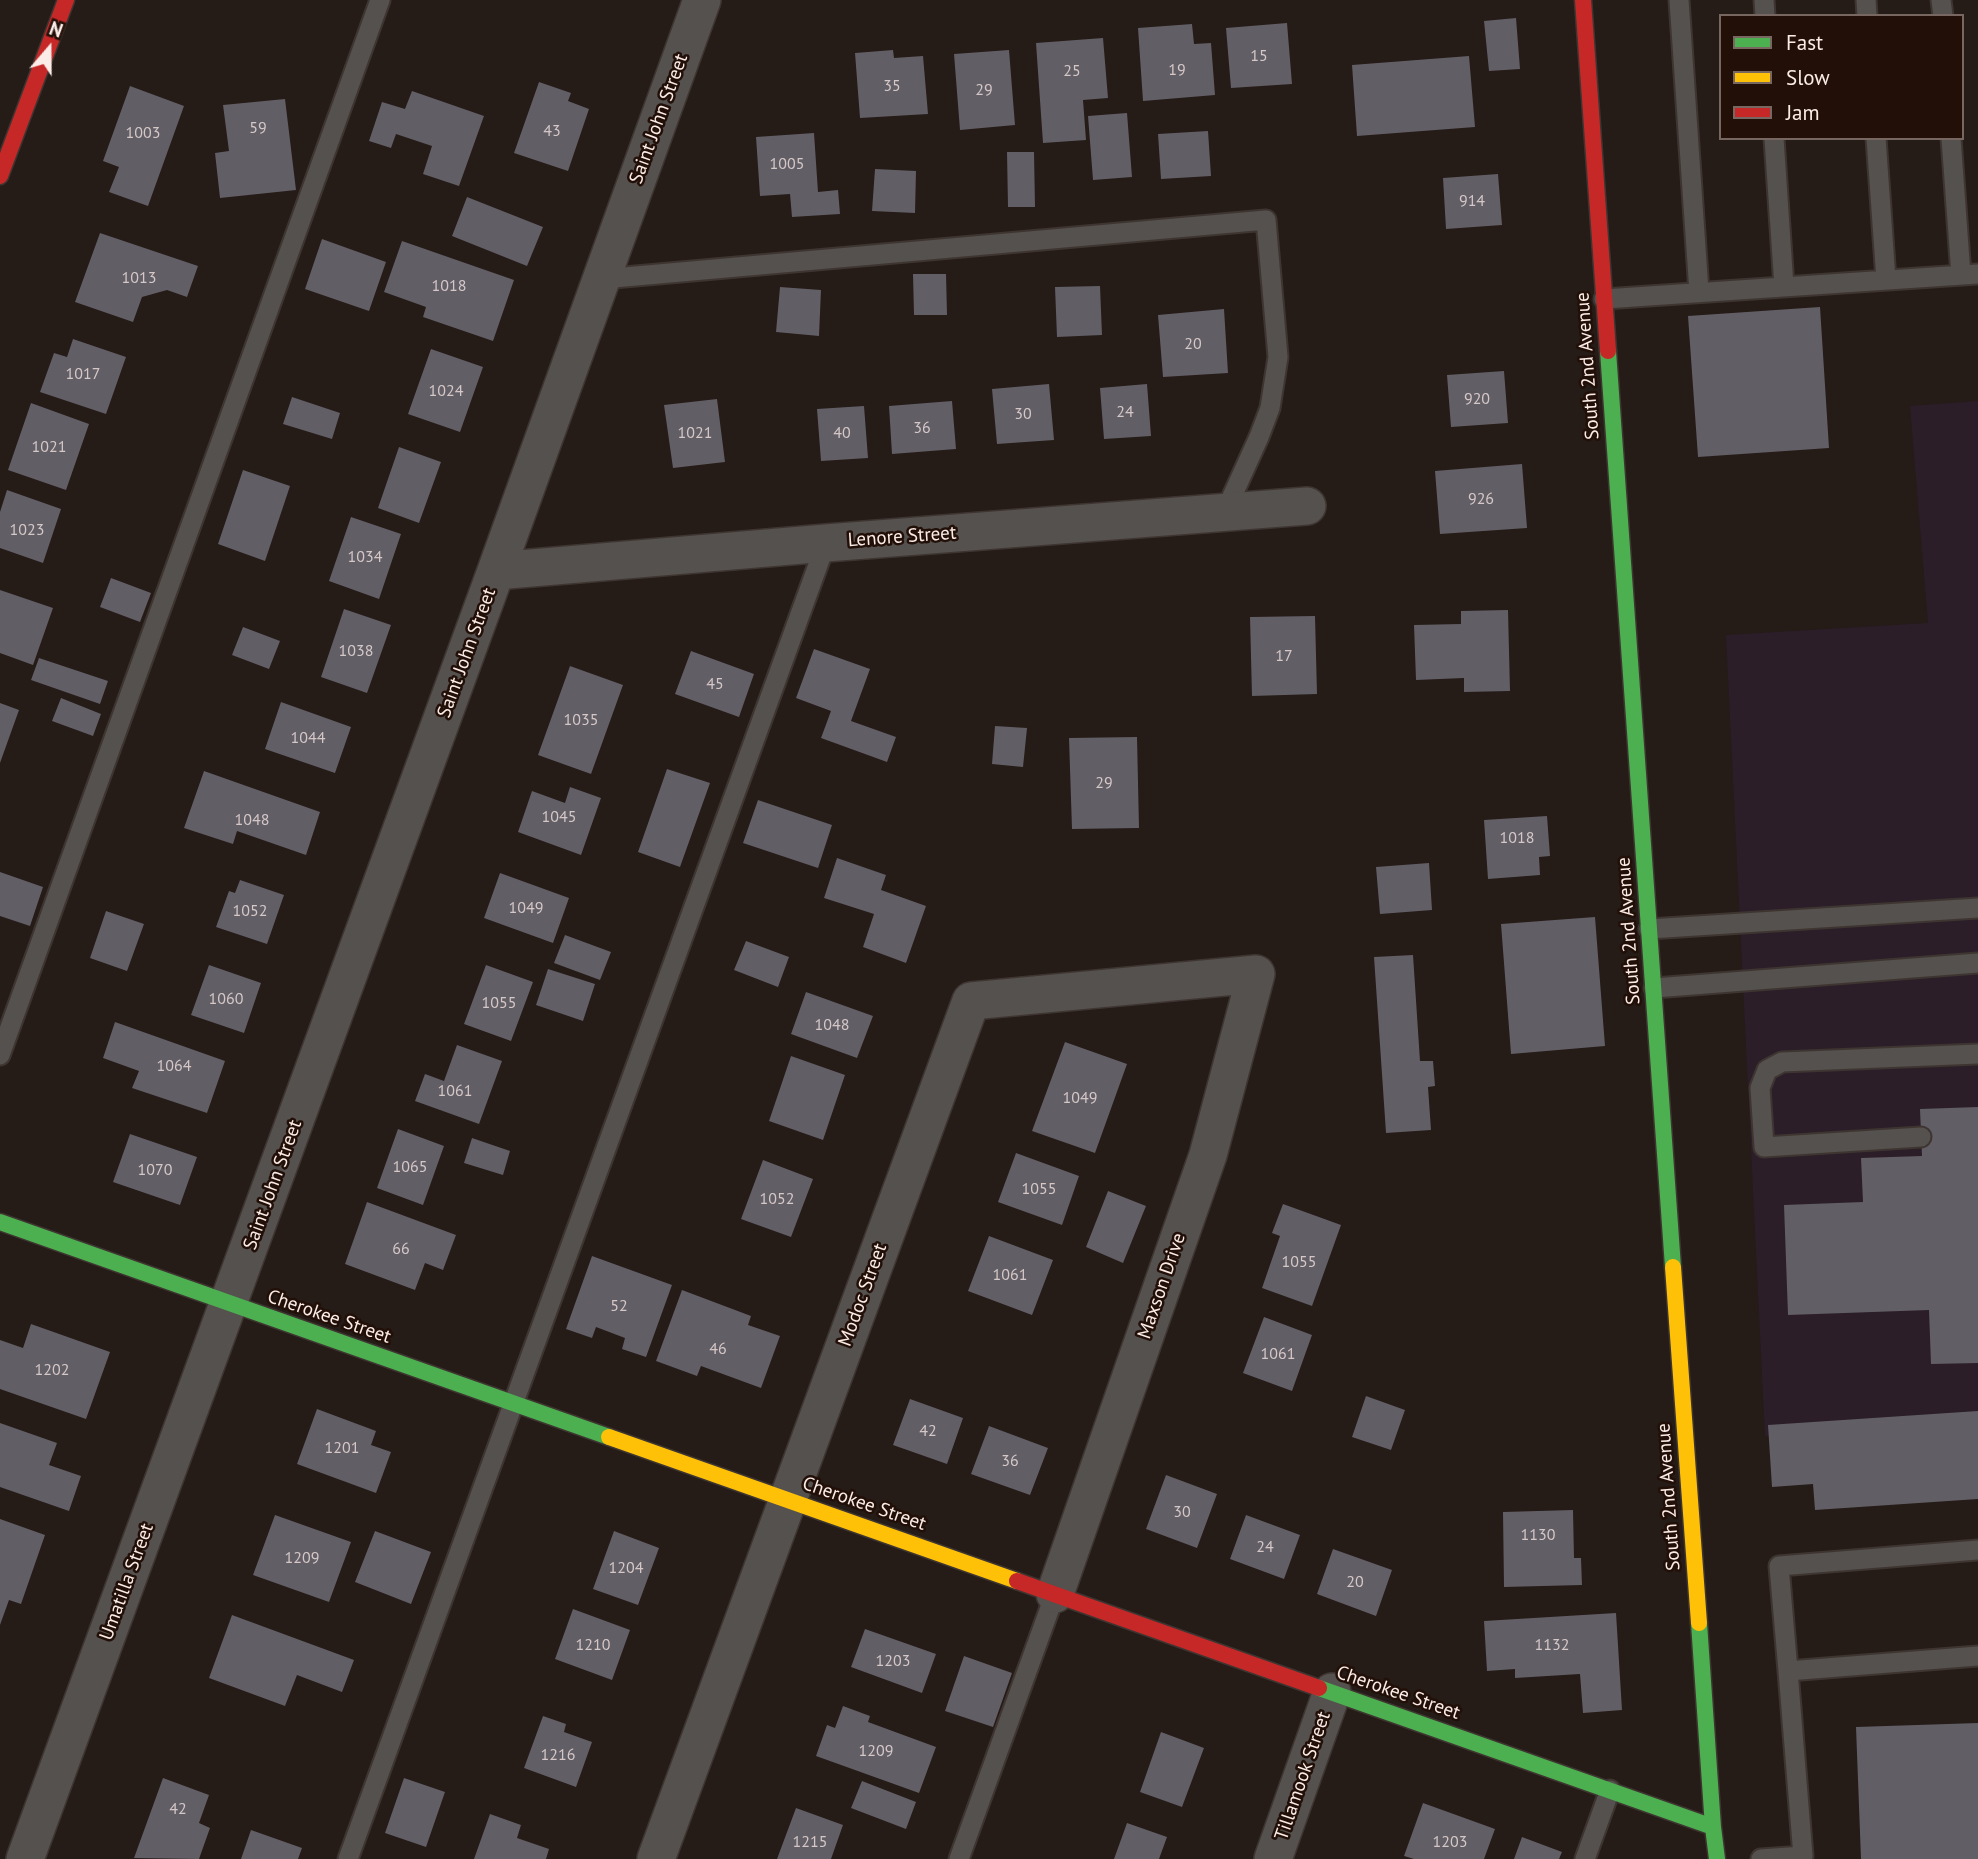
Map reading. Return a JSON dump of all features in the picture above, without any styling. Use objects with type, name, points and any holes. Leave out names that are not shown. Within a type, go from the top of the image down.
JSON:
[{"type":"street","points":[[0,176],[65,0]]},
{"type":"street","name":"Saint John Street","points":[[229,1304],[702,0]]},
{"type":"street","name":"South 2nd Avenue","points":[[1583,0],[1717,1859]]},
{"type":"street","name":"Lenore Street","points":[[496,571],[826,542],[1307,506]]},
{"type":"street","name":"Modoc Street","points":[[656,1859],[971,1001],[1256,974]]},
{"type":"street","name":"Maxson Drive","points":[[1055,1594],[1208,1155],[1256,974]]},
{"type":"street","name":"Cherokee Street","points":[[0,1222],[1713,1827]]},
{"type":"street","name":"Umatilla Street","points":[[25,1859],[229,1304]]},
{"type":"street","name":"Tillamook Street","points":[[1273,1859],[1332,1692]]},
{"type":"lane","points":[[0,1055],[380,0]]},
{"type":"lane","points":[[1679,0],[1699,292]]},
{"type":"lane","points":[[1774,140],[1784,287]]},
{"type":"lane","points":[[1876,140],[1886,280]]},
{"type":"lane","points":[[1604,299],[1970,274],[1951,140]]},
{"type":"lane","points":[[602,279],[1266,220],[1278,357],[1270,408],[1225,512]]},
{"type":"lane","points":[[348,1859],[826,542]]},
{"type":"lane","points":[[1649,929],[1978,908]]},
{"type":"lane","points":[[1654,988],[1978,963]]},
{"type":"lane","points":[[1921,1137],[1764,1147],[1760,1087],[1767,1070],[1782,1062],[1978,1054]]},
{"type":"lane","points":[[1761,1859],[1803,1856],[1779,1566],[1978,1550]]},
{"type":"lane","points":[[959,1859],[1055,1594]]},
{"type":"lane","points":[[1788,1671],[1978,1656]]},
{"type":"lane","points":[[1585,1859],[1610,1790]]},
{"type":"shaded area","points":[[1978,401],[1978,1413],[1765,1436],[1726,635],[1928,623],[1910,406]]},
{"type":"building","points":[[1516,18],[1520,69],[1489,71],[1484,21]]},
{"type":"building","points":[[1287,23],[1292,84],[1231,88],[1226,28]]},
{"type":"building","points":[[1192,24],[1194,44],[1211,43],[1215,95],[1143,101],[1138,28]]},
{"type":"building","points":[[1103,38],[1108,98],[1083,100],[1086,140],[1043,143],[1036,43]]},
{"type":"building","points":[[893,50],[894,58],[923,56],[928,114],[860,118],[855,53]]},
{"type":"building","points":[[1009,50],[1015,125],[960,130],[954,54]]},
{"type":"building","points":[[1469,56],[1475,127],[1357,136],[1352,65]]},
{"type":"building","points":[[539,82],[571,93],[568,101],[589,109],[568,171],[514,153]]},
{"type":"building","points":[[130,86],[184,106],[148,206],[109,192],[119,167],[103,161]]},
{"type":"building","points":[[412,91],[484,116],[459,186],[423,174],[432,146],[396,134],[391,148],[369,141],[382,102],[405,109]]},
{"type":"building","points":[[285,99],[296,190],[220,198],[215,153],[229,151],[223,105]]},
{"type":"building","points":[[1127,113],[1132,177],[1093,180],[1088,116]]},
{"type":"building","points":[[1208,131],[1211,176],[1161,179],[1158,134]]},
{"type":"building","points":[[814,133],[818,192],[838,190],[840,214],[792,217],[790,194],[760,196],[756,137]]},
{"type":"building","points":[[1007,152],[1034,152],[1035,207],[1008,207]]},
{"type":"building","points":[[875,169],[916,171],[915,213],[872,211]]},
{"type":"building","points":[[1498,174],[1502,225],[1446,229],[1443,178]]},
{"type":"building","points":[[467,197],[543,227],[527,266],[452,236]]},
{"type":"building","points":[[100,233],[198,266],[187,297],[167,290],[142,297],[133,322],[75,302]]},
{"type":"building","points":[[322,239],[386,262],[369,311],[305,289]]},
{"type":"building","points":[[402,241],[514,280],[493,341],[423,317],[426,307],[384,292]]},
{"type":"building","points":[[913,274],[946,274],[947,315],[914,315]]},
{"type":"building","points":[[1100,286],[1102,335],[1057,337],[1055,287]]},
{"type":"building","points":[[780,287],[821,290],[819,336],[776,332]]},
{"type":"building","points":[[1820,307],[1829,448],[1698,457],[1688,316]]},
{"type":"building","points":[[1224,309],[1228,373],[1163,377],[1158,315]]},
{"type":"building","points":[[73,339],[126,357],[106,414],[40,392],[54,353],[67,357]]},
{"type":"building","points":[[431,349],[483,367],[460,432],[408,414]]},
{"type":"building","points":[[1504,371],[1508,423],[1451,427],[1447,375]]},
{"type":"building","points":[[1049,384],[1054,440],[997,444],[992,389]]},
{"type":"building","points":[[1147,384],[1151,436],[1104,439],[1100,388]]},
{"type":"building","points":[[292,397],[340,413],[332,439],[283,424]]},
{"type":"building","points":[[717,399],[725,462],[673,468],[664,405]]},
{"type":"building","points":[[952,401],[956,449],[892,454],[889,406]]},
{"type":"building","points":[[31,403],[89,424],[66,490],[8,470]]},
{"type":"building","points":[[864,406],[868,458],[821,461],[817,409]]},
{"type":"building","points":[[399,447],[441,462],[419,523],[378,508]]},
{"type":"building","points":[[1522,464],[1527,528],[1440,534],[1435,471]]},
{"type":"building","points":[[243,470],[290,486],[265,561],[218,544]]},
{"type":"building","points":[[7,490],[61,509],[43,563],[0,548],[0,512]]},
{"type":"building","points":[[351,517],[401,534],[379,599],[329,581]]},
{"type":"building","points":[[111,578],[151,593],[140,622],[100,607]]},
{"type":"building","points":[[0,590],[53,608],[33,665],[0,653]]},
{"type":"building","points":[[344,609],[391,625],[367,693],[321,677]]},
{"type":"building","points":[[1508,610],[1510,691],[1464,692],[1464,678],[1416,680],[1414,625],[1461,624],[1461,611]]},
{"type":"building","points":[[1315,616],[1317,694],[1252,696],[1250,617]]},
{"type":"building","points":[[243,627],[280,641],[269,669],[232,655]]},
{"type":"building","points":[[814,649],[870,669],[851,721],[896,737],[887,762],[821,738],[831,711],[796,698]]},
{"type":"building","points":[[691,651],[754,674],[739,717],[675,694]]},
{"type":"building","points":[[39,658],[108,681],[100,704],[31,680]]},
{"type":"building","points":[[570,666],[623,685],[591,774],[538,755]]},
{"type":"building","points":[[61,698],[101,714],[93,736],[52,721]]},
{"type":"building","points":[[281,702],[351,727],[335,773],[265,749]]},
{"type":"building","points":[[0,703],[19,710],[0,763]]},
{"type":"building","points":[[995,726],[1027,728],[1023,767],[992,764]]},
{"type":"building","points":[[1137,737],[1139,828],[1072,829],[1069,738]]},
{"type":"building","points":[[667,769],[710,783],[680,867],[638,852]]},
{"type":"building","points":[[204,771],[320,812],[306,855],[237,831],[233,844],[184,828]]},
{"type":"building","points":[[570,787],[601,798],[581,855],[518,832],[532,791],[565,803]]},
{"type":"building","points":[[758,800],[832,825],[818,868],[743,843]]},
{"type":"building","points":[[1547,816],[1550,856],[1539,857],[1540,875],[1488,879],[1484,820]]},
{"type":"building","points":[[837,858],[886,875],[881,890],[926,906],[906,963],[863,947],[874,914],[824,898]]},
{"type":"building","points":[[1429,863],[1432,910],[1380,914],[1376,867]]},
{"type":"building","points":[[0,872],[43,887],[30,926],[0,916]]},
{"type":"building","points":[[500,873],[569,898],[553,943],[484,918]]},
{"type":"building","points":[[240,880],[284,895],[267,944],[216,927],[229,891],[235,893]]},
{"type":"building","points":[[106,911],[144,924],[127,971],[90,958]]},
{"type":"building","points":[[1595,917],[1605,1046],[1511,1054],[1501,924]]},
{"type":"building","points":[[565,935],[611,952],[600,980],[554,963]]},
{"type":"building","points":[[746,941],[789,957],[778,987],[734,970]]},
{"type":"building","points":[[1413,955],[1420,1061],[1433,1061],[1435,1086],[1428,1087],[1431,1130],[1386,1133],[1374,957]]},
{"type":"building","points":[[209,965],[261,983],[244,1033],[191,1015]]},
{"type":"building","points":[[486,965],[533,982],[511,1041],[464,1024]]},
{"type":"building","points":[[548,969],[595,984],[583,1021],[536,1005]]},
{"type":"building","points":[[806,992],[873,1016],[857,1058],[791,1034]]},
{"type":"building","points":[[115,1022],[225,1061],[207,1113],[132,1088],[139,1071],[103,1058]]},
{"type":"building","points":[[1065,1042],[1127,1064],[1095,1153],[1032,1131]]},
{"type":"building","points":[[457,1045],[502,1061],[479,1124],[415,1101],[425,1074],[444,1081]]},
{"type":"building","points":[[791,1056],[845,1075],[823,1140],[769,1121]]},
{"type":"building","points":[[1978,1107],[1978,1363],[1931,1364],[1929,1310],[1788,1315],[1784,1205],[1863,1202],[1861,1158],[1922,1156],[1920,1109]]},
{"type":"building","points":[[398,1129],[444,1146],[423,1205],[377,1188]]},
{"type":"building","points":[[130,1134],[197,1157],[180,1205],[113,1182]]},
{"type":"building","points":[[472,1138],[510,1151],[503,1175],[464,1163]]},
{"type":"building","points":[[1016,1153],[1079,1176],[1062,1225],[998,1202]]},
{"type":"building","points":[[763,1160],[813,1179],[791,1237],[741,1219]]},
{"type":"building","points":[[1108,1191],[1146,1206],[1123,1263],[1086,1247]]},
{"type":"building","points":[[367,1202],[456,1235],[443,1270],[425,1263],[415,1290],[345,1264]]},
{"type":"building","points":[[1283,1204],[1341,1225],[1312,1306],[1262,1288],[1280,1236],[1272,1233]]},
{"type":"building","points":[[989,1236],[1053,1260],[1032,1315],[968,1291]]},
{"type":"building","points":[[592,1256],[672,1285],[646,1357],[622,1349],[625,1338],[596,1327],[592,1338],[566,1329]]},
{"type":"building","points":[[682,1290],[751,1316],[748,1325],[780,1336],[761,1388],[701,1366],[697,1376],[656,1361]]},
{"type":"building","points":[[1264,1317],[1312,1335],[1292,1391],[1243,1373]]},
{"type":"building","points":[[31,1324],[110,1352],[86,1419],[0,1389],[0,1340],[23,1348]]},
{"type":"building","points":[[1366,1396],[1405,1410],[1391,1450],[1352,1437]]},
{"type":"building","points":[[910,1399],[963,1418],[947,1464],[893,1445]]},
{"type":"building","points":[[317,1409],[376,1431],[371,1445],[391,1452],[376,1493],[297,1464]]},
{"type":"building","points":[[1978,1411],[1978,1499],[1815,1510],[1813,1484],[1772,1487],[1768,1425]]},
{"type":"building","points":[[0,1423],[57,1443],[49,1465],[81,1476],[69,1511],[0,1487]]},
{"type":"building","points":[[989,1426],[1048,1448],[1030,1495],[971,1474]]},
{"type":"building","points":[[1166,1475],[1217,1494],[1197,1548],[1146,1529]]},
{"type":"building","points":[[1573,1510],[1574,1558],[1581,1558],[1582,1585],[1504,1587],[1503,1512]]},
{"type":"building","points":[[275,1515],[351,1542],[329,1602],[253,1575]]},
{"type":"building","points":[[1246,1515],[1300,1535],[1284,1579],[1230,1559]]},
{"type":"building","points":[[0,1519],[45,1535],[21,1604],[9,1600],[0,1625]]},
{"type":"building","points":[[375,1531],[431,1552],[411,1604],[355,1582]]},
{"type":"building","points":[[614,1531],[659,1548],[638,1605],[593,1589]]},
{"type":"building","points":[[1333,1549],[1392,1570],[1376,1616],[1317,1594]]},
{"type":"building","points":[[573,1609],[630,1630],[612,1680],[555,1659]]},
{"type":"building","points":[[1616,1613],[1622,1710],[1583,1713],[1580,1674],[1515,1678],[1515,1669],[1487,1671],[1484,1621]]},
{"type":"building","points":[[232,1615],[354,1660],[342,1692],[297,1675],[285,1706],[209,1678]]},
{"type":"building","points":[[865,1629],[936,1654],[922,1693],[851,1667]]},
{"type":"building","points":[[964,1656],[1012,1673],[993,1727],[945,1711]]},
{"type":"building","points":[[843,1706],[870,1716],[868,1722],[936,1747],[919,1793],[816,1756],[827,1725],[835,1728]]},
{"type":"building","points":[[543,1716],[566,1724],[564,1732],[592,1742],[576,1787],[524,1768]]},
{"type":"building","points":[[1978,1723],[1978,1859],[1861,1859],[1856,1727]]},
{"type":"building","points":[[1161,1732],[1204,1748],[1182,1807],[1140,1792]]},
{"type":"building","points":[[163,1778],[209,1795],[199,1823],[210,1828],[199,1859],[134,1858]]},
{"type":"building","points":[[404,1778],[445,1792],[426,1847],[385,1833]]},
{"type":"building","points":[[862,1781],[916,1802],[906,1829],[851,1808]]},
{"type":"building","points":[[1423,1803],[1495,1829],[1484,1859],[1414,1859],[1404,1856]]},
{"type":"building","points":[[796,1808],[843,1825],[831,1859],[777,1859]]},
{"type":"building","points":[[490,1814],[521,1825],[517,1838],[549,1849],[546,1859],[474,1859]]},
{"type":"building","points":[[1127,1823],[1167,1837],[1159,1859],[1114,1859]]},
{"type":"building","points":[[251,1830],[302,1848],[298,1859],[241,1859]]},
{"type":"building","points":[[1522,1837],[1562,1852],[1559,1859],[1514,1859]]},
{"type":"traffic: fast","points":[[1608,351],[1673,1267]]},
{"type":"traffic: fast","points":[[0,1222],[609,1437]]},
{"type":"traffic: fast","points":[[1699,1623],[1717,1859]]},
{"type":"traffic: fast","points":[[1319,1688],[1713,1827]]},
{"type":"traffic: slow","points":[[1673,1267],[1699,1623]]},
{"type":"traffic: slow","points":[[609,1437],[1017,1581]]},
{"type":"traffic: jam","points":[[0,176],[66,0]]},
{"type":"traffic: jam","points":[[1583,0],[1608,351]]},
{"type":"traffic: jam","points":[[1017,1581],[1319,1688]]}]
